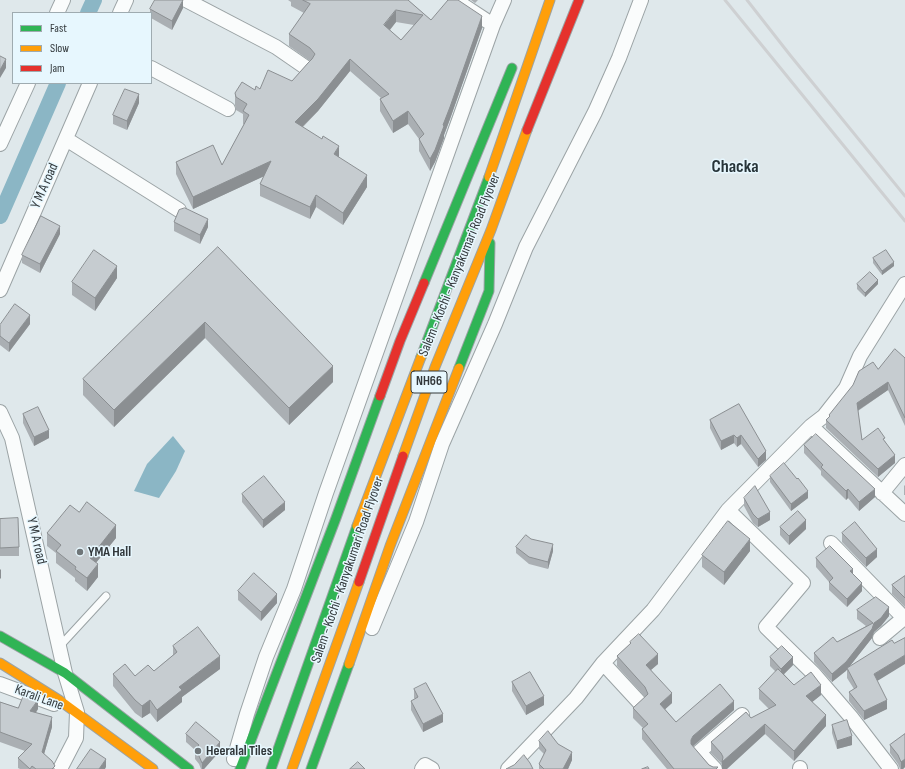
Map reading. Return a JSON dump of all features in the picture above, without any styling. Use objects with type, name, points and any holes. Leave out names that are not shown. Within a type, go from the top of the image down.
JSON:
[{"type":"main road","name":"Salem - Kochi - Kanyakumari Road Flyover","points":[[271,769],[354,535],[493,164],[550,0]]},
{"type":"main road","name":"Salem - Kochi - Kanyakumari Road Flyover","points":[[292,769],[435,367],[491,230],[535,108],[579,0]]},
{"type":"main road","points":[[240,769],[336,518],[400,341],[513,67],[534,46]]},
{"type":"main road","points":[[311,769],[390,546],[489,291],[491,230]]},
{"type":"main road","points":[[0,636],[65,673],[189,769]]},
{"type":"main road","points":[[0,663],[32,681],[77,712],[153,769]]},
{"type":"street","points":[[58,12],[63,0]]},
{"type":"street","points":[[120,12],[126,0]]},
{"type":"street","points":[[186,0],[276,47],[305,67]]},
{"type":"street","points":[[455,0],[493,25]]},
{"type":"street","points":[[236,769],[233,761],[266,657],[294,589],[326,493],[493,25],[504,0]]},
{"type":"street","points":[[349,664],[368,638],[416,522],[442,444],[495,324],[526,247],[595,112],[641,0]]},
{"type":"street","points":[[152,69],[228,109]]},
{"type":"street","points":[[0,144],[28,84]]},
{"type":"street","name":"Y M A road","points":[[0,290],[90,84]]},
{"type":"street","points":[[66,139],[179,210]]},
{"type":"street","points":[[508,769],[576,698],[603,663],[653,610],[728,510],[811,426],[824,416],[846,388],[860,356],[905,284]]},
{"type":"street","name":"Y M A road","points":[[0,412],[12,438],[65,673],[77,712],[76,738],[60,769]]},
{"type":"street","points":[[811,426],[905,514]]},
{"type":"street","points":[[882,493],[905,465]]},
{"type":"street","points":[[728,510],[803,583],[766,627],[828,690],[891,769]]},
{"type":"street","points":[[831,543],[905,618],[880,638]]},
{"type":"street","points":[[603,663],[639,702]]},
{"type":"street","name":"Karali Lane","points":[[0,684],[77,712]]},
{"type":"street","points":[[715,769],[699,752],[742,715]]},
{"type":"street","points":[[422,769],[425,765],[432,769]]},
{"type":"lane","points":[[60,646],[106,596]]},
{"type":"water","points":[[173,436],[185,451],[176,471],[159,498],[134,491],[147,464]]},
{"type":"building","points":[[155,0],[183,0],[172,21],[150,9]]},
{"type":"building","points":[[303,0],[408,0],[431,20],[448,0],[458,0],[482,16],[443,125],[444,126],[430,159],[419,139],[424,134],[408,111],[393,121],[380,99],[389,94],[350,59],[318,99],[295,122],[322,139],[323,136],[339,146],[334,154],[367,175],[343,213],[316,195],[310,207],[260,184],[271,161],[193,197],[176,162],[213,145],[222,165],[249,115],[243,111],[247,104],[236,97],[235,93],[242,82],[255,90],[256,86],[260,89],[268,70],[292,81],[312,59],[315,54],[310,48],[289,34],[310,4]],"holes":[[[396,10],[423,15],[401,40],[384,25]]]},
{"type":"building","points":[[0,56],[6,59],[0,70]]},
{"type":"building","points":[[125,89],[139,94],[127,121],[113,115]]},
{"type":"building","points":[[185,208],[208,219],[200,235],[174,222],[179,210]]},
{"type":"building","points":[[41,216],[60,226],[40,264],[22,255]]},
{"type":"building","points":[[218,247],[333,366],[289,408],[205,322],[114,410],[83,379]]},
{"type":"building","points":[[94,250],[117,266],[95,298],[72,282]]},
{"type":"building","points":[[886,250],[894,262],[882,271],[873,258]]},
{"type":"building","points":[[870,272],[878,280],[865,293],[857,284]]},
{"type":"building","points":[[15,304],[30,315],[9,343],[0,336],[0,325]]},
{"type":"building","points":[[895,349],[905,358],[905,418],[888,382],[857,403],[862,440],[878,428],[885,438],[883,439],[895,455],[878,469],[826,420],[853,385],[859,371],[873,362],[878,369]]},
{"type":"building","points":[[739,404],[766,451],[758,459],[741,435],[737,438],[734,435],[721,441],[710,420]]},
{"type":"building","points":[[38,407],[49,430],[34,437],[23,414]]},
{"type":"building","points":[[816,434],[875,489],[859,502],[848,489],[846,491],[821,467],[823,465],[804,445]]},
{"type":"building","points":[[784,463],[808,491],[791,504],[770,476]]},
{"type":"building","points":[[264,476],[285,502],[263,520],[242,494]]},
{"type":"building","points":[[755,486],[770,512],[758,519],[753,514],[744,498]]},
{"type":"building","name":"YMA Hall","points":[[87,502],[116,525],[90,558],[98,564],[87,578],[56,551],[61,545],[47,533],[70,505],[79,512]]},
{"type":"building","points":[[798,511],[806,520],[789,536],[780,527]]},
{"type":"building","points":[[18,518],[19,547],[0,548],[0,519]]},
{"type":"building","points":[[728,521],[750,539],[724,572],[702,555]]},
{"type":"building","points":[[855,522],[877,549],[866,558],[842,533]]},
{"type":"building","points":[[526,535],[531,539],[553,544],[548,562],[529,557],[516,547]]},
{"type":"building","points":[[830,546],[853,569],[850,571],[862,583],[847,599],[829,582],[833,578],[816,558]]},
{"type":"building","points":[[254,573],[277,594],[261,612],[238,591]]},
{"type":"building","points":[[905,576],[905,598],[892,585]]},
{"type":"building","points":[[876,597],[889,607],[881,618],[874,623],[872,629],[846,662],[832,674],[814,653],[833,637],[837,642],[873,623],[857,610]]},
{"type":"building","points":[[198,627],[220,656],[179,687],[182,690],[157,710],[150,700],[142,706],[113,674],[125,664],[135,676],[148,665],[154,671],[177,652],[173,646]]},
{"type":"building","points":[[639,634],[658,654],[646,665],[672,693],[660,704],[676,722],[720,684],[734,701],[693,736],[691,740],[691,744],[709,765],[718,767],[716,769],[674,769],[642,729],[648,724],[633,708],[648,694],[645,687],[617,656]]},
{"type":"building","points":[[905,638],[905,655],[874,674],[887,700],[864,711],[849,692],[857,687],[847,668],[892,640],[894,643]]},
{"type":"building","points":[[782,646],[793,657],[781,669],[770,657]]},
{"type":"building","points":[[778,669],[794,685],[811,672],[821,685],[806,696],[826,715],[794,751],[765,724],[722,762],[723,757],[721,753],[711,742],[746,712],[751,718],[776,705],[759,689]]},
{"type":"building","points":[[530,672],[544,696],[526,706],[512,682]]},
{"type":"building","points":[[426,683],[443,714],[423,724],[411,701],[418,697],[414,689]]},
{"type":"building","points":[[24,695],[38,700],[30,711],[52,717],[42,752],[52,761],[55,766],[52,769],[36,769],[32,766],[30,769],[18,758],[32,744],[0,732],[0,702],[18,708]]},
{"type":"building","points":[[847,720],[852,736],[837,741],[832,725]]},
{"type":"building","points":[[196,722],[220,742],[202,763],[195,750],[199,745],[186,734]]},
{"type":"building","points":[[548,731],[558,744],[572,752],[563,769],[544,769],[539,764],[546,750],[539,741]]},
{"type":"building","points":[[905,734],[905,759],[901,762],[898,755],[890,745]]},
{"type":"building","points":[[91,749],[106,759],[99,769],[77,769]]},
{"type":"building","points":[[524,755],[533,769],[506,769],[514,765]]},
{"type":"building","points":[[358,762],[365,769],[350,769]]},
{"type":"waterway","points":[[88,12],[94,0]]},
{"type":"waterway","points":[[0,216],[58,84]]},
{"type":"railway","points":[[725,0],[905,221]]},
{"type":"railway","points":[[747,0],[905,196]]},
{"type":"traffic: fast","points":[[424,283],[512,68]]},
{"type":"traffic: fast","points":[[421,357],[489,177]]},
{"type":"traffic: fast","points":[[459,368],[489,291],[490,243]]},
{"type":"traffic: fast","points":[[240,769],[336,518],[380,396]]},
{"type":"traffic: fast","points":[[271,769],[357,526]]},
{"type":"traffic: fast","points":[[0,636],[65,673],[189,769]]},
{"type":"traffic: fast","points":[[311,769],[349,664]]},
{"type":"traffic: slow","points":[[489,177],[550,0]]},
{"type":"traffic: slow","points":[[403,456],[435,367],[491,230],[527,130]]},
{"type":"traffic: slow","points":[[357,526],[421,357]]},
{"type":"traffic: slow","points":[[349,664],[390,546],[459,368]]},
{"type":"traffic: slow","points":[[292,769],[359,582]]},
{"type":"traffic: slow","points":[[0,663],[59,700],[153,769]]},
{"type":"traffic: jam","points":[[527,130],[579,0]]},
{"type":"traffic: jam","points":[[380,396],[400,341],[424,283]]},
{"type":"traffic: jam","points":[[359,582],[403,456]]},
{"type":"place","name":"YMA Hall","points":[[80,552]]},
{"type":"place","name":"Heeralal Tiles","points":[[198,751]]},
{"type":"district","name":"Chacka","points":[[735,167]]}]
